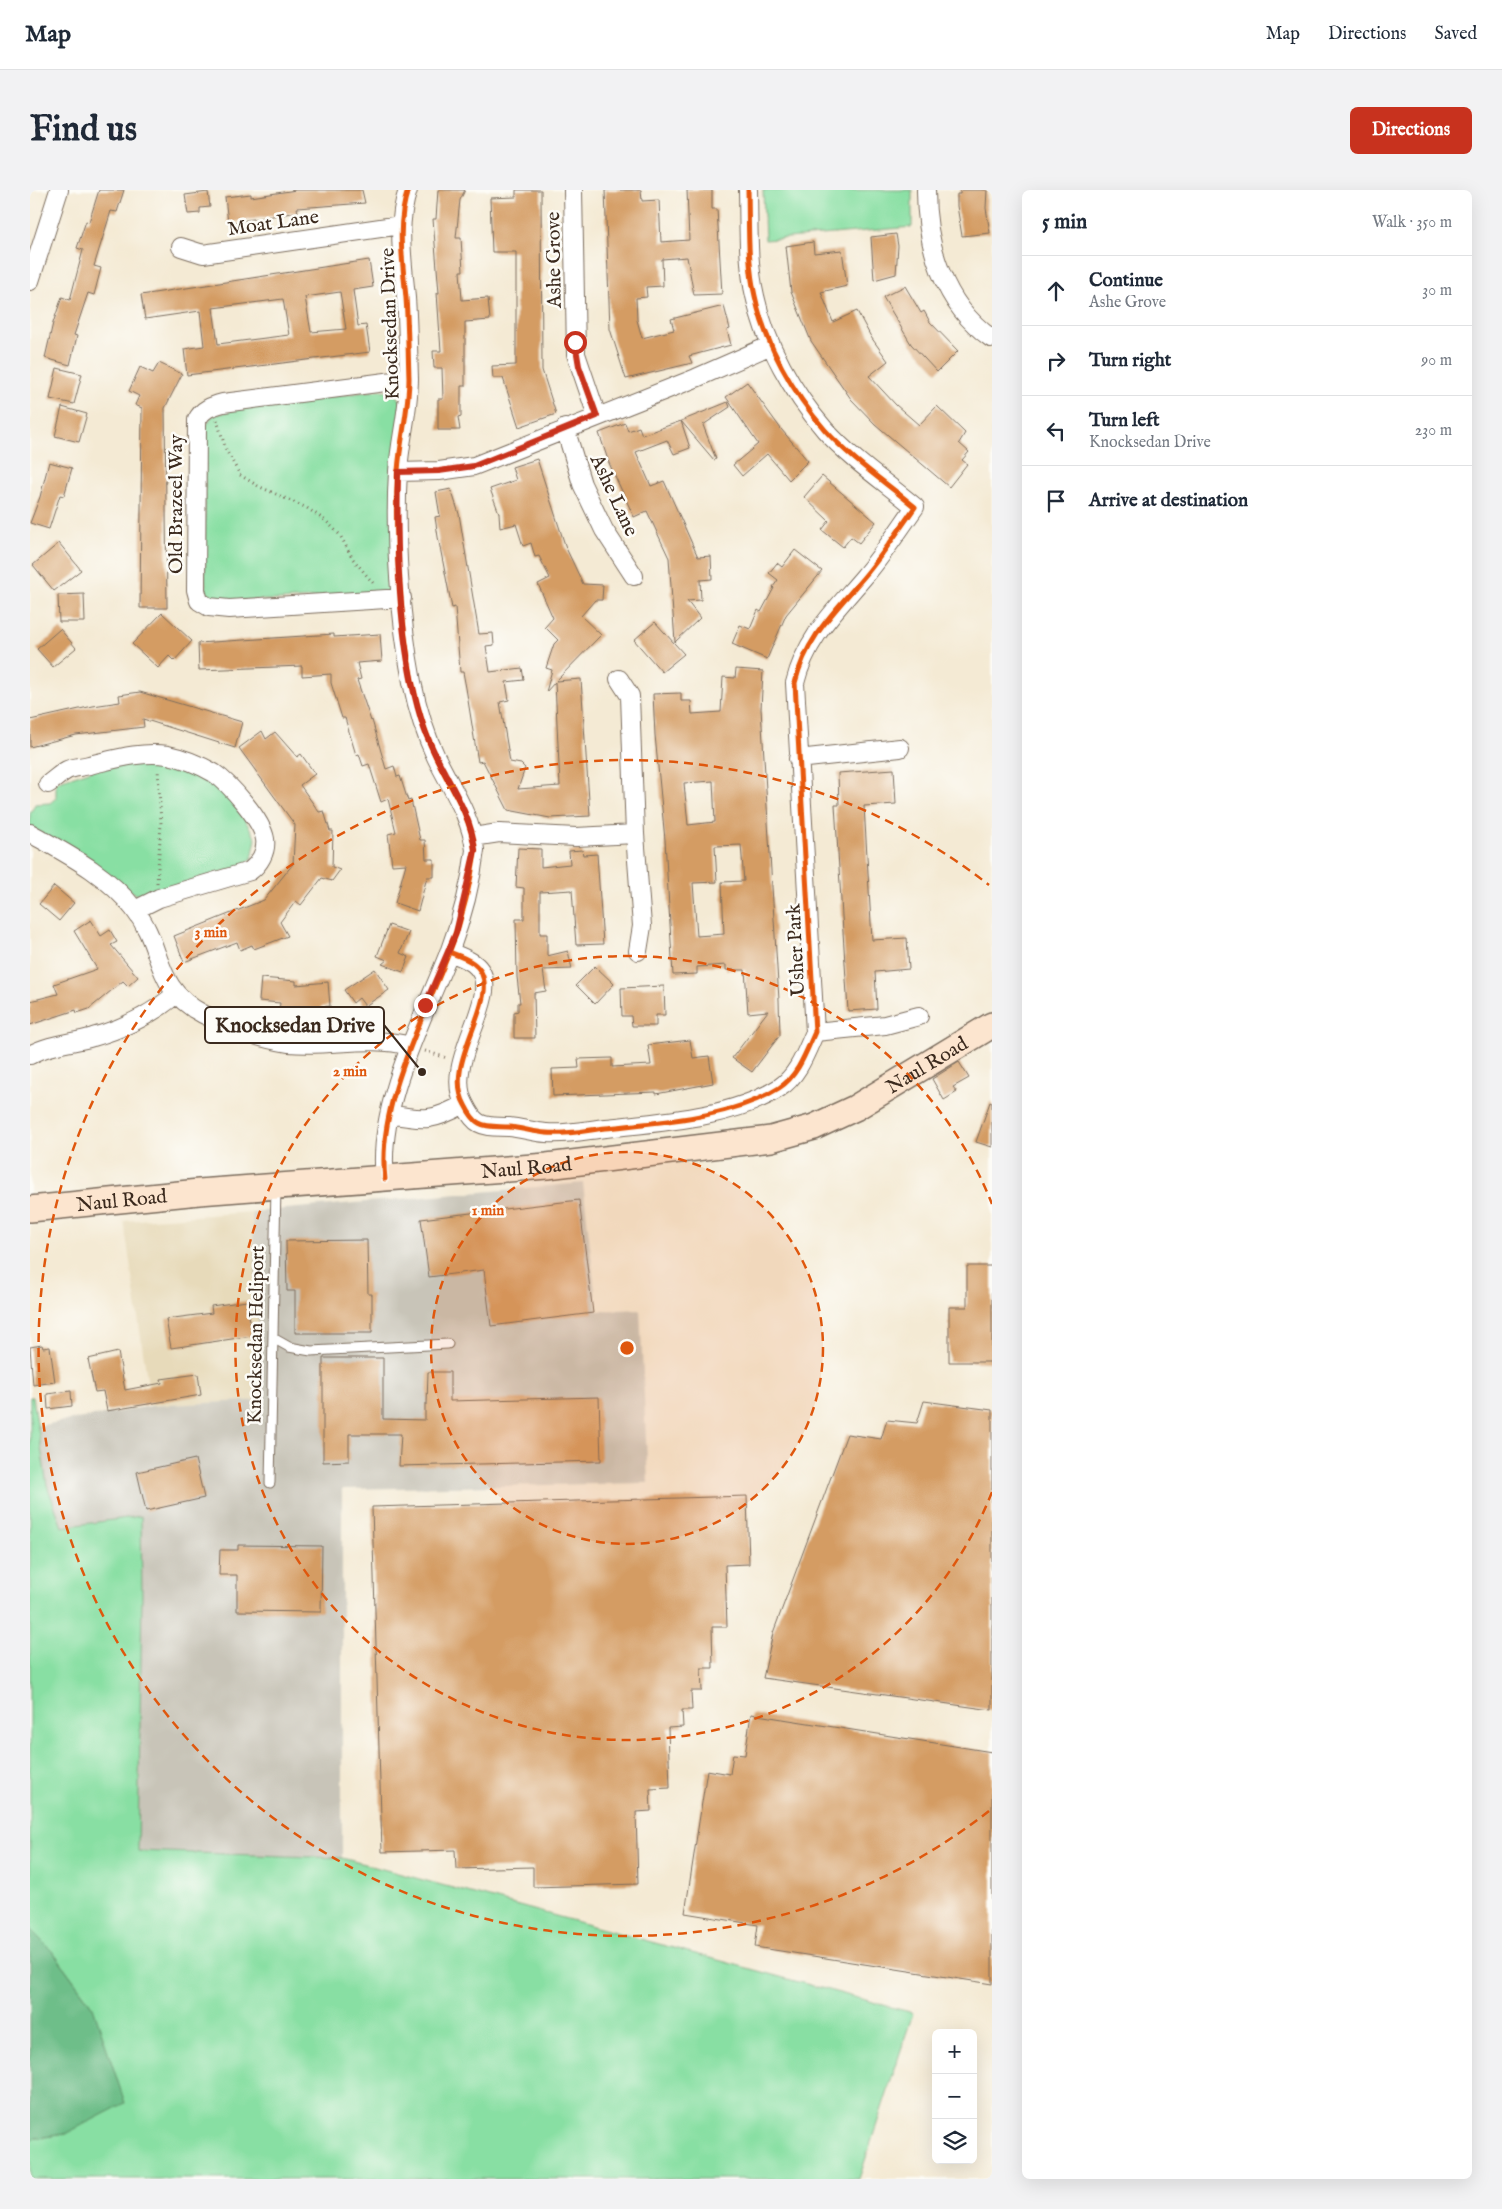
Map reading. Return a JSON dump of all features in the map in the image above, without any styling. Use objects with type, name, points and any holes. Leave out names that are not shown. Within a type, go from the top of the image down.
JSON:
[{"type":"main road","name":"Naul Road","points":[[30,1209],[199,1192],[547,1166],[770,1139],[814,1127],[855,1108],[992,1025]]},
{"type":"street","points":[[30,281],[59,190]]},
{"type":"street","name":"Knocksedan Drive","points":[[384,1179],[385,1140],[398,1079],[449,952],[463,910],[473,866],[473,837],[464,810],[435,755],[424,728],[412,682],[395,598],[398,472],[408,406],[407,316],[401,225],[408,190]]},
{"type":"street","name":"Ashe Grove","points":[[573,190],[576,354],[597,416]]},
{"type":"street","points":[[398,472],[439,471],[474,466],[565,428],[696,378],[770,346],[754,295],[750,265],[748,190]]},
{"type":"street","points":[[926,190],[926,214],[935,262],[963,311],[981,331],[991,338]]},
{"type":"street","name":"Moat Lane","points":[[181,247],[203,254],[401,225]]},
{"type":"street","name":"Usher Park","points":[[464,1104],[479,1123],[546,1133],[669,1121],[727,1109],[767,1096],[781,1087],[801,1063],[814,1032],[798,759],[796,683],[800,665],[810,641],[828,616],[864,578],[915,507],[825,430],[770,346]]},
{"type":"street","points":[[214,406],[408,379]]},
{"type":"street","name":"Old Brazeel Way","points":[[214,406],[200,414],[197,420],[196,590],[199,601],[210,607],[229,609],[395,598]]},
{"type":"street","name":"Ashe Lane","points":[[565,428],[582,484],[604,530],[634,576]]},
{"type":"street","points":[[619,679],[630,696],[635,834],[642,926],[638,950]]},
{"type":"street","points":[[798,759],[900,748]]},
{"type":"street","points":[[48,784],[67,770],[129,755],[159,754],[180,758],[214,774],[242,802],[260,827],[265,838],[259,864],[250,871],[159,898],[135,910]]},
{"type":"street","points":[[30,833],[74,858],[99,875],[135,910],[175,995],[202,1013],[264,1038],[289,1042],[317,1043],[376,1040],[410,1046]]},
{"type":"street","points":[[473,837],[499,833],[576,837],[635,834]]},
{"type":"street","points":[[390,1114],[428,1119],[443,1116],[464,1104],[459,1092],[460,1063],[482,1006],[484,980],[474,964],[449,952]]},
{"type":"street","points":[[30,1055],[94,1037],[132,1022],[164,1004],[175,995]]},
{"type":"street","points":[[814,1032],[886,1025],[919,1016]]},
{"type":"lane","name":"Knocksedan Heliport","points":[[270,1483],[276,1187]]},
{"type":"lane","points":[[273,1338],[290,1346],[311,1351],[448,1344]]},
{"type":"path","points":[[214,406],[226,450],[240,475],[258,486],[307,508],[326,521],[340,536],[354,559],[395,598]]},
{"type":"path","points":[[159,754],[158,792],[161,824],[156,884],[159,898]]},
{"type":"path","points":[[410,1046],[460,1063]]},
{"type":"shaded area","points":[[583,1183],[597,1311],[640,1309],[648,1483],[342,1489],[342,1858],[138,1851],[142,1595],[140,1516],[62,1528],[47,1485],[37,1426],[151,1406],[262,1400],[252,1212]]},
{"type":"shaded area","points":[[252,1212],[262,1400],[151,1406],[124,1221]]},
{"type":"green space","points":[[763,190],[912,190],[912,227],[765,240]]},
{"type":"green space","points":[[379,390],[394,393],[402,404],[392,588],[387,593],[281,600],[214,600],[207,593],[205,580],[205,444],[206,426],[212,416],[234,410]]},
{"type":"green space","points":[[148,761],[186,770],[200,776],[225,794],[256,839],[252,858],[242,867],[139,896],[30,826],[30,814],[35,804],[50,803],[56,798],[56,782],[95,769]]},
{"type":"green space","points":[[30,1397],[33,1397],[47,1485],[62,1527],[141,1516],[142,1595],[138,1851],[342,1858],[913,2013],[859,2179],[30,2179],[30,2139],[66,2134],[93,2007],[52,1951],[30,1929]]},
{"type":"green space","points":[[30,1929],[52,1951],[93,2007],[125,2103],[65,2134],[30,2139]]},
{"type":"building","points":[[99,190],[124,190],[117,212],[111,211],[94,266],[101,268],[94,295],[88,293],[74,335],[77,336],[70,365],[45,358],[53,323],[62,297],[70,300],[83,250],[77,248],[86,221],[89,222]]},
{"type":"building","points":[[296,190],[362,190],[365,203],[297,208],[298,212],[228,223],[225,197],[251,194],[251,197]]},
{"type":"building","points":[[438,190],[465,190],[460,200],[456,238],[461,238],[463,271],[460,271],[462,300],[488,298],[490,320],[465,322],[465,386],[461,386],[461,416],[458,417],[460,430],[438,430],[438,399],[443,399],[442,368],[434,368],[433,351],[441,351],[437,293],[439,293],[433,219],[436,219]]},
{"type":"building","points":[[516,190],[541,190],[542,370],[556,414],[519,427],[503,378],[493,378],[492,366],[516,365],[516,252],[492,252],[490,198],[516,197]]},
{"type":"building","points":[[605,190],[641,190],[642,201],[659,200],[661,242],[689,240],[687,190],[712,190],[712,209],[717,209],[722,294],[694,295],[687,257],[662,259],[663,286],[646,287],[647,297],[636,298],[637,320],[642,338],[674,330],[671,319],[724,306],[730,329],[727,330],[731,345],[689,356],[692,363],[626,379],[610,329]]},
{"type":"building","points":[[960,190],[987,190],[986,208],[990,233],[962,236],[957,206],[957,194],[960,194]]},
{"type":"building","points":[[208,192],[210,207],[200,208],[200,213],[188,214],[185,195]]},
{"type":"building","points":[[896,234],[898,246],[896,274],[874,280],[871,237]]},
{"type":"building","points":[[813,242],[814,253],[842,250],[847,286],[821,292],[833,322],[857,311],[871,337],[888,361],[869,376],[896,405],[919,425],[937,406],[965,433],[959,443],[969,452],[962,460],[967,464],[949,487],[875,424],[851,399],[811,341],[791,292],[786,246]]},
{"type":"building","points":[[369,260],[373,287],[353,290],[358,326],[366,325],[370,352],[187,375],[184,349],[204,346],[200,311],[145,319],[141,295]],"holes":[[[340,292],[346,329],[311,332],[305,297]],[[283,299],[289,335],[218,344],[213,308]]]},
{"type":"building","points":[[905,286],[921,313],[924,311],[930,322],[958,351],[937,372],[911,344],[883,297]]},
{"type":"building","points":[[159,363],[182,374],[165,408],[167,608],[140,608],[142,408],[135,405],[139,396],[129,391],[140,367],[153,373]]},
{"type":"building","points":[[57,368],[82,374],[74,404],[50,399]]},
{"type":"building","points":[[747,382],[781,429],[808,461],[789,480],[767,454],[742,476],[733,465],[758,444],[726,397]]},
{"type":"building","points":[[728,402],[730,407],[703,425],[716,459],[714,460],[681,421]]},
{"type":"building","points":[[62,407],[87,414],[79,442],[55,436]]},
{"type":"building","points":[[681,421],[690,448],[674,454],[667,440],[636,452],[651,486],[664,481],[698,557],[711,556],[712,579],[700,580],[701,600],[687,601],[700,618],[675,642],[669,558],[647,511],[634,517],[609,463],[599,433],[625,423],[628,431],[639,427],[642,435]]},
{"type":"building","points":[[537,459],[566,548],[583,584],[603,585],[602,600],[595,600],[581,616],[601,635],[556,681],[581,679],[590,816],[550,818],[508,810],[483,761],[478,762],[463,672],[460,672],[455,607],[452,608],[435,517],[440,516],[436,492],[451,489],[459,514],[479,634],[493,633],[494,645],[486,646],[490,672],[522,668],[524,680],[506,682],[509,700],[500,702],[510,762],[521,764],[525,768],[518,789],[560,786],[555,682],[546,692],[552,670],[546,668],[554,644],[558,640],[545,627],[553,618],[538,584],[550,578],[539,556],[535,557],[531,543],[523,546],[516,524],[500,528],[499,513],[490,489],[516,480],[512,467]]},
{"type":"building","points":[[49,462],[72,468],[64,496],[60,495],[49,529],[30,523],[40,497]]},
{"type":"building","points":[[822,476],[876,522],[859,543],[851,537],[843,547],[822,530],[829,521],[804,497]]},
{"type":"building","points":[[59,543],[81,570],[54,591],[33,565]]},
{"type":"building","points":[[795,550],[822,571],[786,615],[767,659],[732,644],[740,625],[750,629],[758,610],[761,612],[774,588],[778,580],[769,573],[777,563],[782,567]]},
{"type":"building","points":[[84,594],[85,622],[59,622],[58,595]]},
{"type":"building","points":[[162,613],[192,641],[174,661],[169,656],[158,668],[132,644]]},
{"type":"building","points":[[655,622],[684,654],[662,672],[634,640]]},
{"type":"building","points":[[60,629],[76,648],[53,667],[37,649]]},
{"type":"building","points":[[334,634],[334,637],[380,634],[382,661],[357,663],[361,679],[357,680],[372,720],[386,769],[394,766],[397,777],[400,776],[408,801],[411,800],[420,840],[425,840],[426,859],[434,859],[434,877],[427,877],[418,911],[395,903],[406,864],[392,865],[388,834],[396,832],[388,799],[381,802],[369,764],[363,766],[359,754],[356,755],[345,718],[342,718],[331,683],[331,674],[302,676],[302,666],[199,670],[198,643]]},
{"type":"building","points":[[736,669],[763,671],[761,709],[779,1000],[780,1035],[752,1072],[732,1058],[768,1011],[748,1013],[745,970],[726,970],[726,965],[697,967],[697,974],[673,975],[665,840],[653,694],[681,693],[681,701],[691,701],[692,714],[721,712],[723,677],[735,678]],"holes":[[[713,781],[715,822],[688,825],[684,783]],[[741,845],[744,881],[722,882],[724,934],[697,936],[693,883],[717,882],[715,846]]]},
{"type":"building","points":[[140,692],[242,722],[235,748],[143,719],[144,727],[76,735],[30,747],[30,720],[120,702],[119,695]]},
{"type":"building","points":[[262,731],[266,739],[275,732],[297,757],[301,754],[315,774],[300,785],[319,812],[324,811],[330,831],[333,831],[332,867],[340,870],[332,881],[322,878],[301,905],[296,901],[280,922],[288,936],[254,949],[252,945],[240,950],[237,942],[184,962],[174,936],[264,900],[293,864],[295,825],[239,748]]},
{"type":"building","points":[[894,769],[896,804],[864,806],[872,940],[907,938],[909,969],[875,972],[877,1009],[848,1011],[835,805],[839,805],[838,773]]},
{"type":"building","points":[[518,848],[541,849],[541,867],[570,864],[569,851],[582,850],[583,855],[597,854],[603,944],[576,945],[572,890],[540,892],[540,934],[547,934],[547,956],[568,951],[572,969],[543,970],[546,991],[534,993],[535,1038],[514,1038],[514,1012],[518,1011],[518,1003],[520,1003],[517,977],[516,919],[524,919],[524,888],[516,887]]},
{"type":"building","points":[[54,886],[74,903],[59,921],[39,904]]},
{"type":"building","points":[[91,920],[101,936],[110,930],[117,942],[111,945],[138,977],[128,986],[123,981],[89,1009],[77,1013],[76,1010],[30,1025],[30,1001],[58,994],[54,984],[97,969],[74,931]]},
{"type":"building","points":[[389,925],[409,932],[400,953],[409,957],[403,972],[382,964],[387,960],[377,956]]},
{"type":"building","points":[[595,966],[614,984],[595,1004],[576,985]]},
{"type":"building","points":[[375,969],[389,990],[365,1006],[359,998],[353,1003],[344,990]]},
{"type":"building","points":[[261,978],[296,981],[296,985],[328,982],[330,1006],[321,1007],[321,1010],[279,1011],[280,1003],[259,1001]]},
{"type":"building","points":[[664,986],[665,1015],[656,1015],[656,1026],[632,1026],[631,1016],[622,1016],[621,988]]},
{"type":"building","points":[[690,1040],[693,1058],[709,1056],[713,1083],[656,1094],[656,1092],[553,1096],[552,1069],[579,1068],[578,1059],[612,1058],[612,1067],[651,1065],[648,1045]]},
{"type":"building","points":[[959,1062],[969,1078],[953,1087],[957,1092],[944,1100],[932,1079]]},
{"type":"building","points":[[990,1102],[992,1103],[992,1147],[976,1142]]},
{"type":"building","points":[[579,1200],[593,1313],[491,1326],[484,1270],[429,1277],[421,1219]]},
{"type":"building","points":[[367,1240],[368,1294],[372,1294],[372,1333],[295,1333],[295,1291],[287,1291],[286,1241]]},
{"type":"building","points":[[967,1266],[992,1266],[992,1362],[949,1362],[949,1307],[967,1307]]},
{"type":"building","points":[[247,1301],[252,1336],[171,1348],[166,1319],[212,1313],[211,1306]]},
{"type":"building","points":[[42,1345],[43,1348],[50,1347],[55,1382],[33,1385],[30,1347]]},
{"type":"building","points":[[118,1352],[125,1390],[162,1383],[161,1379],[198,1374],[201,1395],[107,1411],[103,1391],[95,1392],[88,1359]]},
{"type":"building","points":[[323,1358],[383,1358],[383,1419],[425,1420],[428,1372],[450,1372],[450,1401],[599,1397],[601,1461],[399,1466],[401,1434],[349,1434],[349,1461],[323,1462]]},
{"type":"building","points":[[71,1391],[72,1406],[48,1409],[47,1394]]},
{"type":"building","points":[[924,1401],[992,1410],[992,1710],[763,1678],[773,1633],[847,1434],[881,1439],[887,1420],[917,1423]]},
{"type":"building","points":[[195,1459],[204,1498],[146,1511],[137,1472]]},
{"type":"building","points":[[747,1496],[749,1564],[725,1565],[727,1627],[712,1627],[713,1668],[701,1668],[702,1691],[691,1691],[692,1710],[682,1710],[683,1727],[668,1728],[670,1788],[650,1789],[651,1811],[636,1812],[638,1884],[533,1887],[533,1867],[456,1869],[455,1850],[382,1852],[372,1507]]},
{"type":"building","points":[[238,1545],[322,1546],[321,1612],[237,1611],[237,1575],[219,1575],[220,1550],[238,1550]]},
{"type":"building","points":[[751,1714],[992,1752],[992,1984],[755,1947],[758,1925],[685,1913],[707,1770],[730,1774],[733,1754],[745,1755]]},
{"type":"cycle path","points":[[385,1179],[384,1151],[395,1092],[404,1062],[454,938],[468,888],[475,850],[465,814],[428,739],[416,701],[401,604],[397,496],[399,459],[409,390],[407,318],[401,230],[404,203],[408,190]]},
{"type":"cycle path","points":[[449,952],[473,963],[482,975],[484,990],[480,1008],[466,1047],[459,1087],[465,1105],[471,1115],[477,1122],[486,1126],[546,1133],[569,1133],[672,1121],[740,1106],[760,1098],[786,1083],[801,1063],[815,1032],[795,683],[806,652],[822,626],[877,561],[915,507],[857,461],[825,430],[791,384],[773,350],[760,314],[752,283],[748,190]]},
{"type":"place","name":"Knocksedan Drive","points":[[422,1072]]},
{"type":"route","points":[[425,1005],[456,933],[463,910],[475,850],[473,837],[464,810],[435,755],[424,728],[412,682],[404,626],[399,550],[398,472],[439,471],[474,466],[597,416],[579,366],[575,342]]}]
